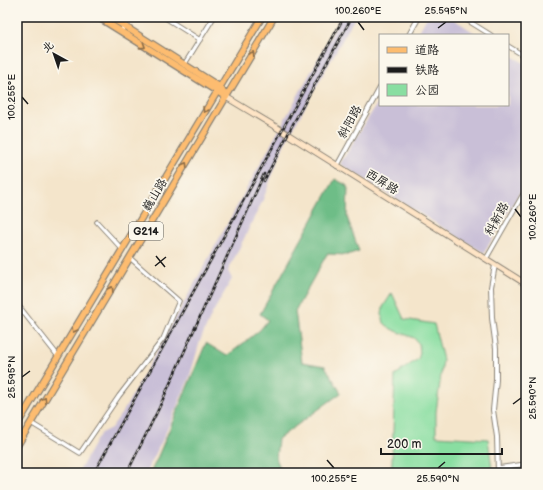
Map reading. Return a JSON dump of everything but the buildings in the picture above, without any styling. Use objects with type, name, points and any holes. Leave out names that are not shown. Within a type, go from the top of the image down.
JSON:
[{"type":"main road","name":"西屏路","points":[[98,17],[184,64],[220,87],[226,98]]},
{"type":"main road","name":"西屏路","points":[[110,17],[122,29],[181,70],[276,127],[526,284]]},
{"type":"main road","name":"巍山路","points":[[17,425],[262,17]]},
{"type":"main road","name":"巍山路","points":[[17,446],[274,17]]},
{"type":"main road","points":[[122,249],[130,258]]},
{"type":"street","points":[[122,29],[130,17]]},
{"type":"street","points":[[164,17],[200,40]]},
{"type":"street","points":[[181,70],[214,17]]},
{"type":"street","points":[[410,34],[419,17]]},
{"type":"street","points":[[462,17],[489,34]]},
{"type":"street","points":[[509,47],[526,57]]},
{"type":"street","name":"斜阳路","points":[[337,166],[379,90]]},
{"type":"street","name":"科新路","points":[[486,260],[526,188]]},
{"type":"street","points":[[97,222],[122,249]]},
{"type":"street","points":[[31,423],[80,453],[119,396],[163,339],[180,301],[130,258]]},
{"type":"street","points":[[495,265],[491,287],[492,318],[496,348],[496,380],[493,410],[498,471],[526,464]]},
{"type":"street","points":[[17,304],[58,356]]},
{"type":"shaded area","points":[[341,17],[355,17],[284,145],[262,202],[228,271],[232,279],[212,314],[200,341],[189,379],[162,441],[146,473],[78,473],[101,433],[111,428],[124,410]]},
{"type":"shaded area","points":[[427,17],[450,17],[476,34],[418,34]]},
{"type":"shaded area","points":[[509,55],[526,64],[526,182],[484,253],[340,164],[379,101],[379,106],[509,106]]},
{"type":"green space","points":[[335,179],[348,186],[347,217],[359,251],[347,255],[327,254],[295,311],[302,362],[325,366],[341,393],[278,439],[276,458],[282,473],[150,473],[206,343],[227,356],[260,330],[268,320],[260,314]]},
{"type":"green space","points":[[392,293],[404,319],[434,324],[443,360],[436,412],[436,436],[488,439],[492,473],[391,473],[395,375],[418,359],[420,353],[419,344],[414,338],[391,329],[384,323],[382,314],[383,307]]},
{"type":"railway","points":[[94,473],[344,17]]},
{"type":"railway","points":[[264,181],[294,122],[352,17]]},
{"type":"railway","points":[[127,473],[159,408],[264,174]]}]
